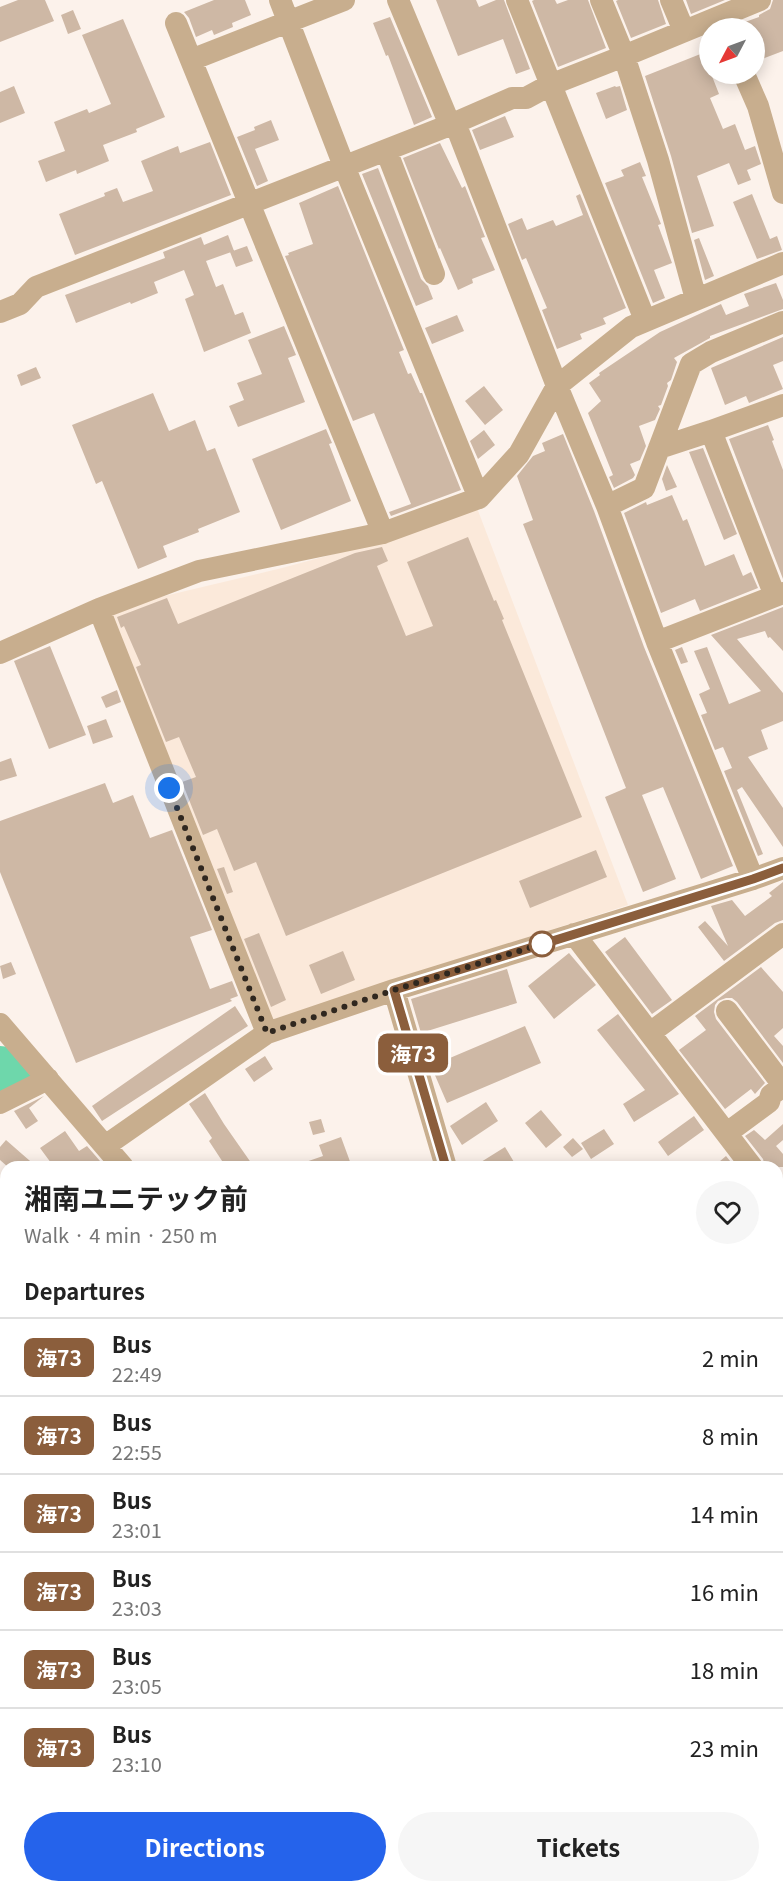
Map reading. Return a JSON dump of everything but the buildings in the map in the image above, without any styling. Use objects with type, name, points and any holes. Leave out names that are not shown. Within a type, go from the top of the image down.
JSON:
[{"type":"street","points":[[280,0],[344,166],[479,498]]},
{"type":"street","points":[[191,60],[344,0]]},
{"type":"street","points":[[398,0],[453,124],[556,386],[607,506],[657,642],[753,879]]},
{"type":"street","points":[[517,0],[645,320]]},
{"type":"street","points":[[600,0],[624,56],[658,160],[696,298]]},
{"type":"street","points":[[671,0],[684,31]]},
{"type":"street","points":[[731,18],[760,0]]},
{"type":"street","points":[[176,23],[383,533]]},
{"type":"street","points":[[0,312],[20,304],[36,287],[453,124],[512,98],[526,98],[550,85],[684,31],[699,28]]},
{"type":"street","points":[[748,84],[758,106],[783,193]]},
{"type":"street","points":[[386,150],[434,274]]},
{"type":"street","points":[[0,653],[99,609],[199,571],[383,533],[479,498],[519,454],[556,386],[631,327],[783,263]]},
{"type":"street","points":[[607,506],[644,488],[691,364],[711,352],[783,322]]},
{"type":"street","points":[[659,448],[783,405]]},
{"type":"street","points":[[657,642],[779,595],[711,431]]},
{"type":"street","points":[[99,609],[267,1033]]},
{"type":"street","points":[[105,1146],[267,1033],[394,990],[783,868]]},
{"type":"street","points":[[574,934],[748,1161]]},
{"type":"street","points":[[650,1033],[783,934]]},
{"type":"street","points":[[394,990],[444,1161]]},
{"type":"street","points":[[726,1011],[783,1086],[771,1095],[769,1102],[727,1133]]},
{"type":"street","points":[[0,1024],[118,1161]]},
{"type":"street","points":[[0,1103],[48,1079]]},
{"type":"shaded area","points":[[474,500],[628,905],[271,1020],[106,610],[282,568],[423,530]]},
{"type":"green space","points":[[0,1046],[10,1047],[36,1076],[0,1104]]},
{"type":"bus line","name":"海73","points":[[444,1161],[394,990],[783,868]]},
{"type":"route","points":[[169,788],[267,1033],[551,941],[542,944]]}]
